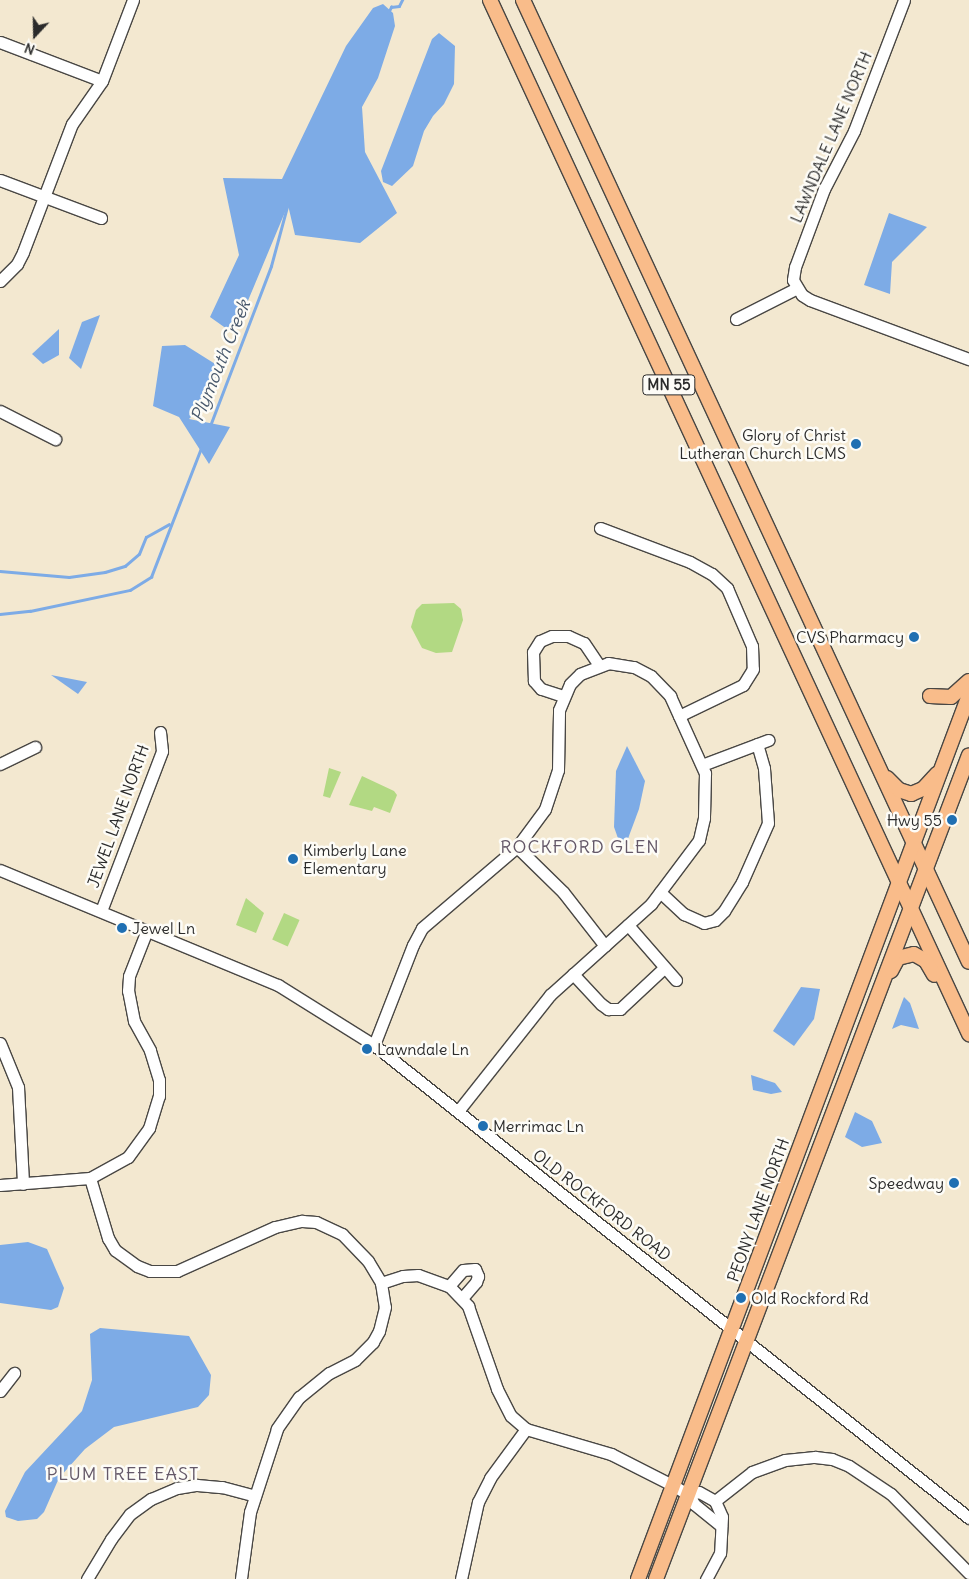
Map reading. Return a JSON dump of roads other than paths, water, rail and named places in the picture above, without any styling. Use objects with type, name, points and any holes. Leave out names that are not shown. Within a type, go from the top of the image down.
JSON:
[{"type":"main road","name":"MN 55","points":[[490,0],[969,1036]]},
{"type":"main road","name":"MN 55","points":[[523,0],[969,962]]},
{"type":"main road","points":[[930,696],[952,697],[969,681]]},
{"type":"main road","name":"PEONY LANE NORTH","points":[[638,1579],[969,695]]},
{"type":"main road","points":[[656,1579],[969,755]]},
{"type":"main road","points":[[879,771],[899,790],[911,794],[923,788],[942,768]]},
{"type":"main road","points":[[858,1050],[866,1037],[890,971],[898,958],[910,954],[926,961],[969,1036]]},
{"type":"street","points":[[0,281],[17,264],[76,114],[102,81],[133,0]]},
{"type":"street","name":"LAWNDALE LANE NORTH","points":[[796,287],[795,266],[832,171],[854,131],[904,0]]},
{"type":"street","points":[[0,42],[102,81]]},
{"type":"street","points":[[0,180],[101,218]]},
{"type":"street","points":[[736,319],[796,287],[810,300],[969,359]]},
{"type":"street","points":[[0,411],[55,439]]},
{"type":"street","points":[[600,528],[690,562],[712,574],[727,588],[748,638],[753,669],[743,685],[679,716]]},
{"type":"street","points":[[563,696],[541,689],[534,681],[533,652],[540,641],[552,636],[568,636],[584,643],[598,664]]},
{"type":"street","points":[[374,1045],[413,945],[422,928],[517,847],[534,827],[553,790],[558,770],[559,710],[563,696],[580,674],[598,664],[621,663],[651,676],[670,696],[702,765],[705,785],[703,829],[693,849],[660,892],[628,925],[542,1005],[458,1111]]},
{"type":"street","name":"JEWEL LANE NORTH","points":[[102,911],[162,751],[160,732]]},
{"type":"street","points":[[702,765],[768,740]]},
{"type":"street","points":[[660,892],[684,914],[704,923],[715,920],[724,911],[742,882],[768,823],[764,768],[757,744]]},
{"type":"street","points":[[0,764],[35,747]]},
{"type":"street","points":[[517,847],[563,892],[604,946]]},
{"type":"street","name":"OLD ROCKFORD ROAD","points":[[0,870],[278,985],[374,1045],[969,1518]]},
{"type":"street","points":[[628,925],[676,980]]},
{"type":"street","points":[[0,1185],[90,1178],[114,1167],[140,1144],[149,1128],[159,1096],[156,1065],[134,1021],[128,991],[129,976],[147,930]]},
{"type":"street","points":[[574,974],[601,1004],[608,1009],[620,1009],[664,968]]},
{"type":"street","points":[[0,1043],[18,1087],[23,1184]]},
{"type":"street","points":[[90,1178],[108,1238],[126,1259],[144,1268],[177,1271],[275,1227],[302,1221],[316,1222],[342,1234],[368,1261],[380,1282],[385,1307],[379,1331],[365,1352],[315,1383],[287,1413],[274,1438],[255,1496],[245,1538],[241,1579]]},
{"type":"street","points":[[449,1286],[463,1270],[474,1269],[478,1276],[476,1282],[462,1298]]},
{"type":"street","points":[[380,1282],[403,1276],[418,1275],[449,1286],[462,1298],[475,1320],[503,1403],[511,1416],[526,1429],[612,1454],[674,1486],[689,1495],[694,1504],[721,1526]]},
{"type":"street","points":[[0,1391],[14,1374]]},
{"type":"street","points":[[461,1579],[478,1502],[490,1478],[526,1429]]},
{"type":"street","points":[[716,1502],[752,1472],[785,1460],[815,1457],[832,1459],[864,1474],[892,1494],[969,1573]]},
{"type":"street","points":[[87,1579],[111,1539],[130,1514],[151,1500],[177,1488],[197,1485],[255,1496]]},
{"type":"street","points":[[689,1495],[699,1492],[716,1502],[722,1517],[720,1553],[706,1579]]},
{"type":"water","points":[[383,4],[393,13],[395,26],[378,78],[362,107],[365,152],[397,213],[360,243],[295,235],[288,205],[234,334],[210,317],[239,255],[223,178],[282,179],[346,46],[373,8]]},
{"type":"water","points":[[439,33],[455,46],[454,84],[444,104],[433,116],[424,131],[413,166],[392,186],[383,182],[381,171],[432,39]]},
{"type":"water","points":[[889,213],[927,227],[892,262],[890,294],[864,285]]},
{"type":"water","points":[[100,315],[81,369],[69,358],[82,322]]},
{"type":"water","points":[[59,329],[59,355],[43,364],[32,354]]},
{"type":"water","points":[[185,345],[220,367],[205,403],[189,419],[230,427],[209,464],[179,417],[153,406],[162,346]]},
{"type":"water","points":[[51,675],[87,682],[78,694]]},
{"type":"water","points":[[627,746],[645,781],[639,809],[626,844],[620,844],[614,827],[616,771]]},
{"type":"water","points":[[801,987],[820,989],[814,1019],[794,1046],[773,1031]]},
{"type":"water","points":[[904,997],[910,1003],[919,1029],[901,1025],[892,1029]]},
{"type":"water","points":[[751,1075],[775,1083],[782,1092],[771,1094],[753,1090]]},
{"type":"water","points":[[855,1112],[872,1121],[882,1143],[862,1147],[845,1137]]},
{"type":"water","points":[[28,1242],[47,1249],[64,1288],[58,1307],[51,1310],[0,1303],[0,1245]]},
{"type":"water","points":[[100,1328],[189,1336],[211,1375],[209,1395],[198,1407],[114,1427],[85,1449],[59,1478],[44,1512],[37,1519],[18,1521],[6,1517],[5,1511],[25,1472],[82,1411],[92,1380],[90,1334]]},
{"type":"waterway","name":"Plymouth Creek","points":[[388,13],[391,7],[399,6],[402,0]]},
{"type":"waterway","name":"Plymouth Creek","points":[[210,426],[271,266],[288,203]]},
{"type":"waterway","name":"Plymouth Creek","points":[[0,614],[30,611],[130,590],[151,577],[201,448]]},
{"type":"waterway","name":"Plymouth Creek","points":[[0,571],[69,577],[105,572],[125,566],[139,554],[146,537],[169,524]]},
{"type":"place","name":"Glory of Christ Lutheran Church LCMS","points":[[856,444]]},
{"type":"place","name":"CVS Pharmacy","points":[[914,637]]},
{"type":"place","name":"Hwy 55","points":[[952,820]]},
{"type":"place","name":"Kimberly Lane Elementary","points":[[293,859]]},
{"type":"place","name":"Jewel Ln","points":[[122,928]]},
{"type":"place","name":"Lawndale Ln","points":[[367,1049]]},
{"type":"place","name":"Merrimac Ln","points":[[483,1126]]},
{"type":"place","name":"Speedway","points":[[954,1183]]},
{"type":"place","name":"Old Rockford Rd","points":[[741,1298]]},
{"type":"district","name":"ROCKFORD GLEN","points":[[580,847]]},
{"type":"district","name":"PLUM TREE EAST","points":[[123,1474]]}]
